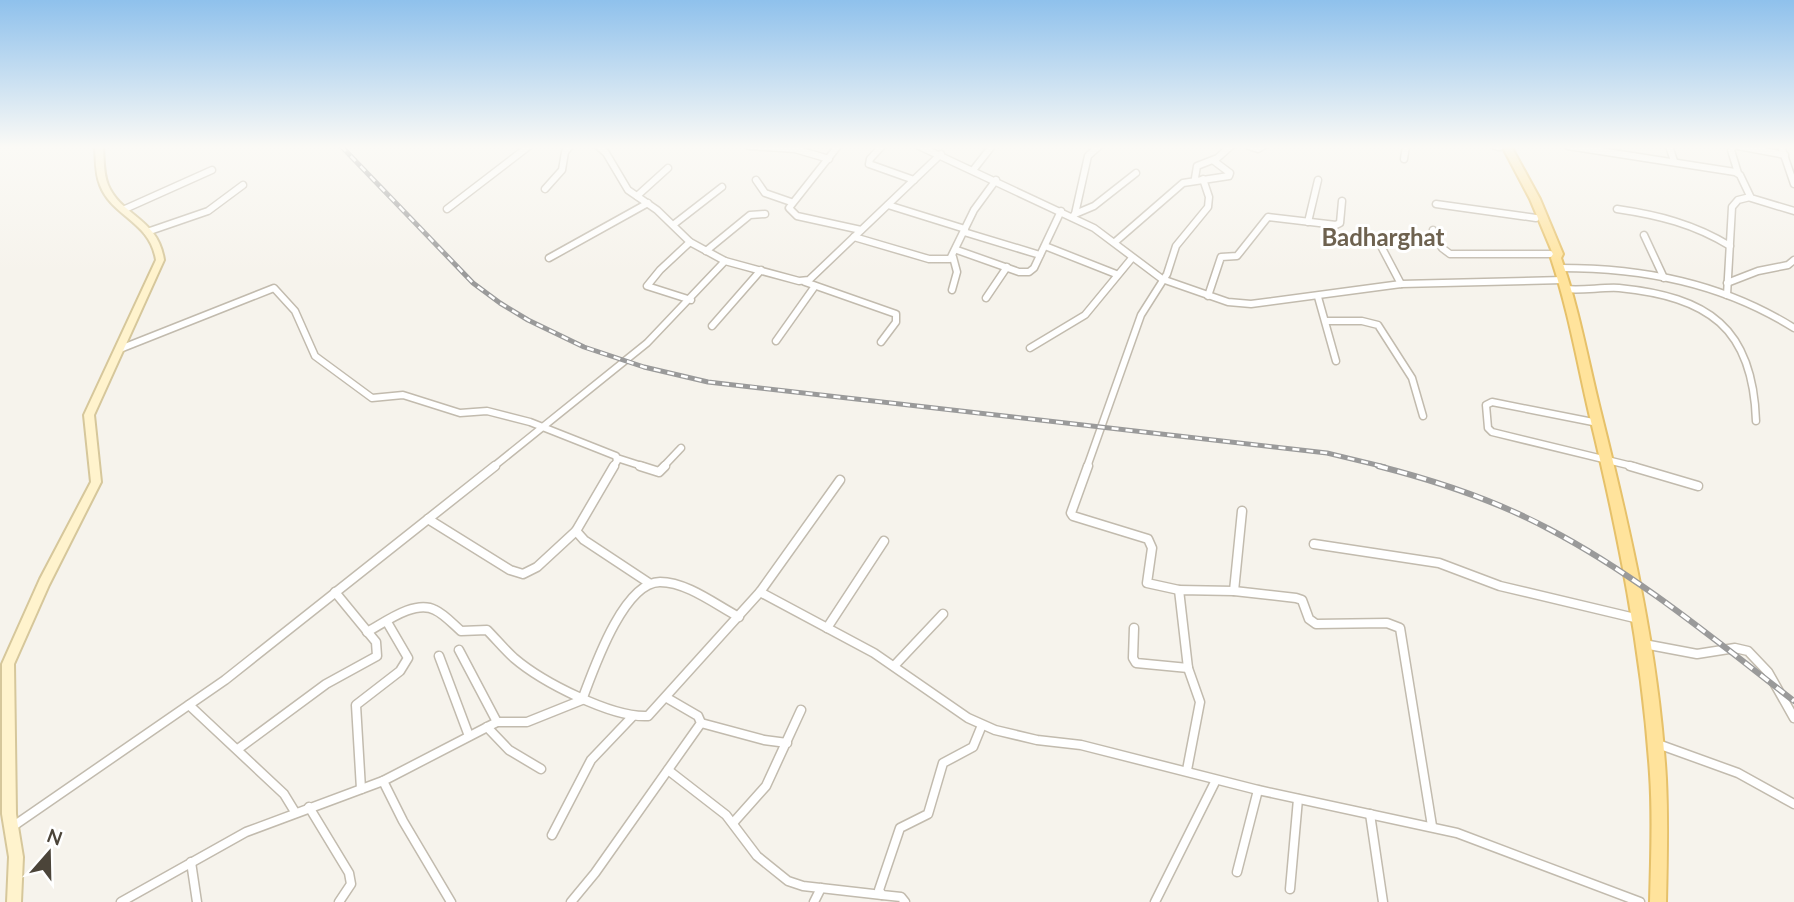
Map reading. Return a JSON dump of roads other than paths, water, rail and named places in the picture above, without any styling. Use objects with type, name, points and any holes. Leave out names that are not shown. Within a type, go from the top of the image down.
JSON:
[{"type":"main road","points":[[1521,188],[1559,270],[1607,459],[1639,619],[1655,743],[1661,901]]},
{"type":"main road","points":[[1525,188],[1544,219],[1558,254],[1559,270]]},
{"type":"street","points":[[15,902],[16,857],[6,820],[8,664],[44,583],[96,482],[89,415],[160,260],[157,245],[105,188]]},
{"type":"street","points":[[125,209],[172,188]]},
{"type":"street","points":[[147,232],[213,208],[239,188]]},
{"type":"street","points":[[447,209],[474,188]]},
{"type":"street","points":[[626,188],[648,203],[690,242],[724,261],[805,281],[896,314],[898,319],[881,342]]},
{"type":"street","points":[[637,196],[646,188]]},
{"type":"street","points":[[673,225],[721,188]]},
{"type":"street","points":[[762,188],[765,193],[791,202]]},
{"type":"street","points":[[803,188],[791,202],[790,211],[797,216],[862,230]]},
{"type":"street","points":[[805,281],[812,278],[906,188]]},
{"type":"street","points":[[854,237],[929,259],[944,260],[953,257],[977,205],[990,188]]},
{"type":"street","points":[[1013,188],[1074,215],[1162,279],[1209,296],[1242,304],[1559,270],[1632,271],[1727,295],[1761,308],[1794,328]]},
{"type":"street","points":[[1074,215],[1080,188]]},
{"type":"street","points":[[1074,215],[1094,206],[1117,188]]},
{"type":"street","points":[[1115,243],[1178,188]]},
{"type":"street","points":[[1206,188],[1208,207],[1176,246],[1167,274],[1141,315],[1070,513],[1148,539],[1152,548],[1147,583],[1180,590],[1234,591],[1300,599],[1309,619],[1320,625],[1387,623],[1400,628],[1432,826]]},
{"type":"street","points":[[1308,222],[1316,188]]},
{"type":"street","points":[[1746,188],[1750,197]]},
{"type":"street","points":[[1727,295],[1732,207],[1738,200],[1750,197],[1794,211],[1794,201]]},
{"type":"street","points":[[1209,296],[1221,257],[1237,256],[1268,217],[1338,224],[1342,201]]},
{"type":"street","points":[[549,258],[648,203]]},
{"type":"street","points":[[1436,204],[1536,218]]},
{"type":"street","points":[[888,205],[1040,256]]},
{"type":"street","points":[[1617,209],[1687,222],[1730,246]]},
{"type":"street","points":[[957,250],[1029,272],[1040,256],[1061,211]]},
{"type":"street","points":[[706,251],[750,215],[765,214]]},
{"type":"street","points":[[1433,230],[1442,248],[1450,254],[1559,270],[1587,291],[1612,288],[1674,297],[1694,304],[1730,333],[1741,350],[1755,387],[1756,421]]},
{"type":"street","points":[[1644,235],[1664,278]]},
{"type":"street","points":[[690,242],[666,266],[656,272],[647,285],[653,290],[691,300]]},
{"type":"street","points":[[1045,246],[1116,274]]},
{"type":"street","points":[[1382,248],[1401,285]]},
{"type":"street","points":[[952,290],[957,272],[953,257]]},
{"type":"street","points":[[1030,348],[1085,314],[1132,258]]},
{"type":"street","points":[[1727,283],[1758,271],[1788,265],[1794,260]]},
{"type":"street","points":[[6,820],[225,680],[647,343],[691,300],[724,261]]},
{"type":"street","points":[[986,298],[1007,267]]},
{"type":"street","points":[[712,326],[730,309],[761,270]]},
{"type":"street","points":[[776,341],[815,286]]},
{"type":"street","points":[[120,349],[274,288],[295,311],[314,356],[372,398],[402,395],[460,413],[487,411],[544,427],[605,450],[617,458],[659,472],[681,448]]},
{"type":"street","points":[[1318,297],[1327,321],[1336,362]]},
{"type":"street","points":[[1327,321],[1362,321],[1378,326],[1412,378],[1423,416]]},
{"type":"street","points":[[1598,423],[1492,402],[1486,405],[1488,428],[1492,432],[1607,459],[1698,486]]},
{"type":"street","points":[[428,519],[510,570],[523,574],[537,567],[576,531],[617,458]]},
{"type":"street","points":[[367,632],[410,610],[423,607],[434,609],[461,631],[487,630],[515,659],[582,700],[632,717],[652,714],[760,592],[840,480]]},
{"type":"street","points":[[1234,591],[1242,511]]},
{"type":"street","points":[[576,531],[584,540],[649,583]]},
{"type":"street","points":[[827,628],[884,541]]},
{"type":"street","points":[[1314,544],[1439,563],[1500,586],[1639,619]]},
{"type":"street","points":[[121,902],[246,832],[383,780],[497,722],[527,722],[558,712],[582,700],[606,642],[624,611],[649,583],[657,581],[674,586],[739,617]]},
{"type":"street","points":[[1180,590],[1188,668],[1200,702],[1187,770]]},
{"type":"street","points":[[238,749],[326,684],[373,660],[379,652],[376,642],[335,592]]},
{"type":"street","points":[[760,592],[894,666],[982,725],[1053,743],[1081,745],[1298,799],[1432,826],[1482,841],[1640,902]]},
{"type":"street","points":[[894,666],[943,614]]},
{"type":"street","points":[[361,789],[356,705],[370,690],[404,669],[408,658],[387,622]]},
{"type":"street","points":[[1134,628],[1133,658],[1136,663],[1188,668]]},
{"type":"street","points":[[1643,644],[1707,654],[1731,647],[1752,654],[1762,664],[1781,701],[1794,718]]},
{"type":"street","points":[[459,650],[497,722]]},
{"type":"street","points":[[439,656],[469,736]]},
{"type":"street","points":[[667,698],[698,716],[701,723]]},
{"type":"street","points":[[189,705],[284,794],[295,812]]},
{"type":"street","points":[[733,823],[766,786],[802,710]]},
{"type":"street","points":[[552,835],[591,760],[632,717]]},
{"type":"street","points":[[701,723],[764,740],[787,743]]},
{"type":"street","points":[[571,902],[595,873],[701,723]]},
{"type":"street","points":[[883,895],[879,890],[880,883],[900,828],[928,814],[943,763],[973,747],[982,725]]},
{"type":"street","points":[[487,727],[509,750],[541,769]]},
{"type":"street","points":[[1655,743],[1738,773],[1794,804]]},
{"type":"street","points":[[668,770],[733,823],[757,856],[773,872],[803,886],[897,895],[905,902]]},
{"type":"street","points":[[383,780],[403,821],[451,902]]},
{"type":"street","points":[[1156,902],[1216,780]]},
{"type":"street","points":[[1237,872],[1258,790]]},
{"type":"street","points":[[1290,889],[1298,799]]},
{"type":"street","points":[[309,807],[349,873],[351,884],[339,902]]},
{"type":"street","points":[[1370,814],[1383,902]]},
{"type":"street","points":[[191,862],[197,902]]},
{"type":"street","points":[[814,902],[821,888]]},
{"type":"railway","points":[[382,188],[473,283],[500,303],[584,347],[644,367],[708,382],[1327,453],[1385,467]]},
{"type":"railway","points":[[1378,466],[1487,500],[1582,547],[1675,609],[1794,701]]},
{"type":"district","name":"Badharghat","points":[[1383,238]]}]
